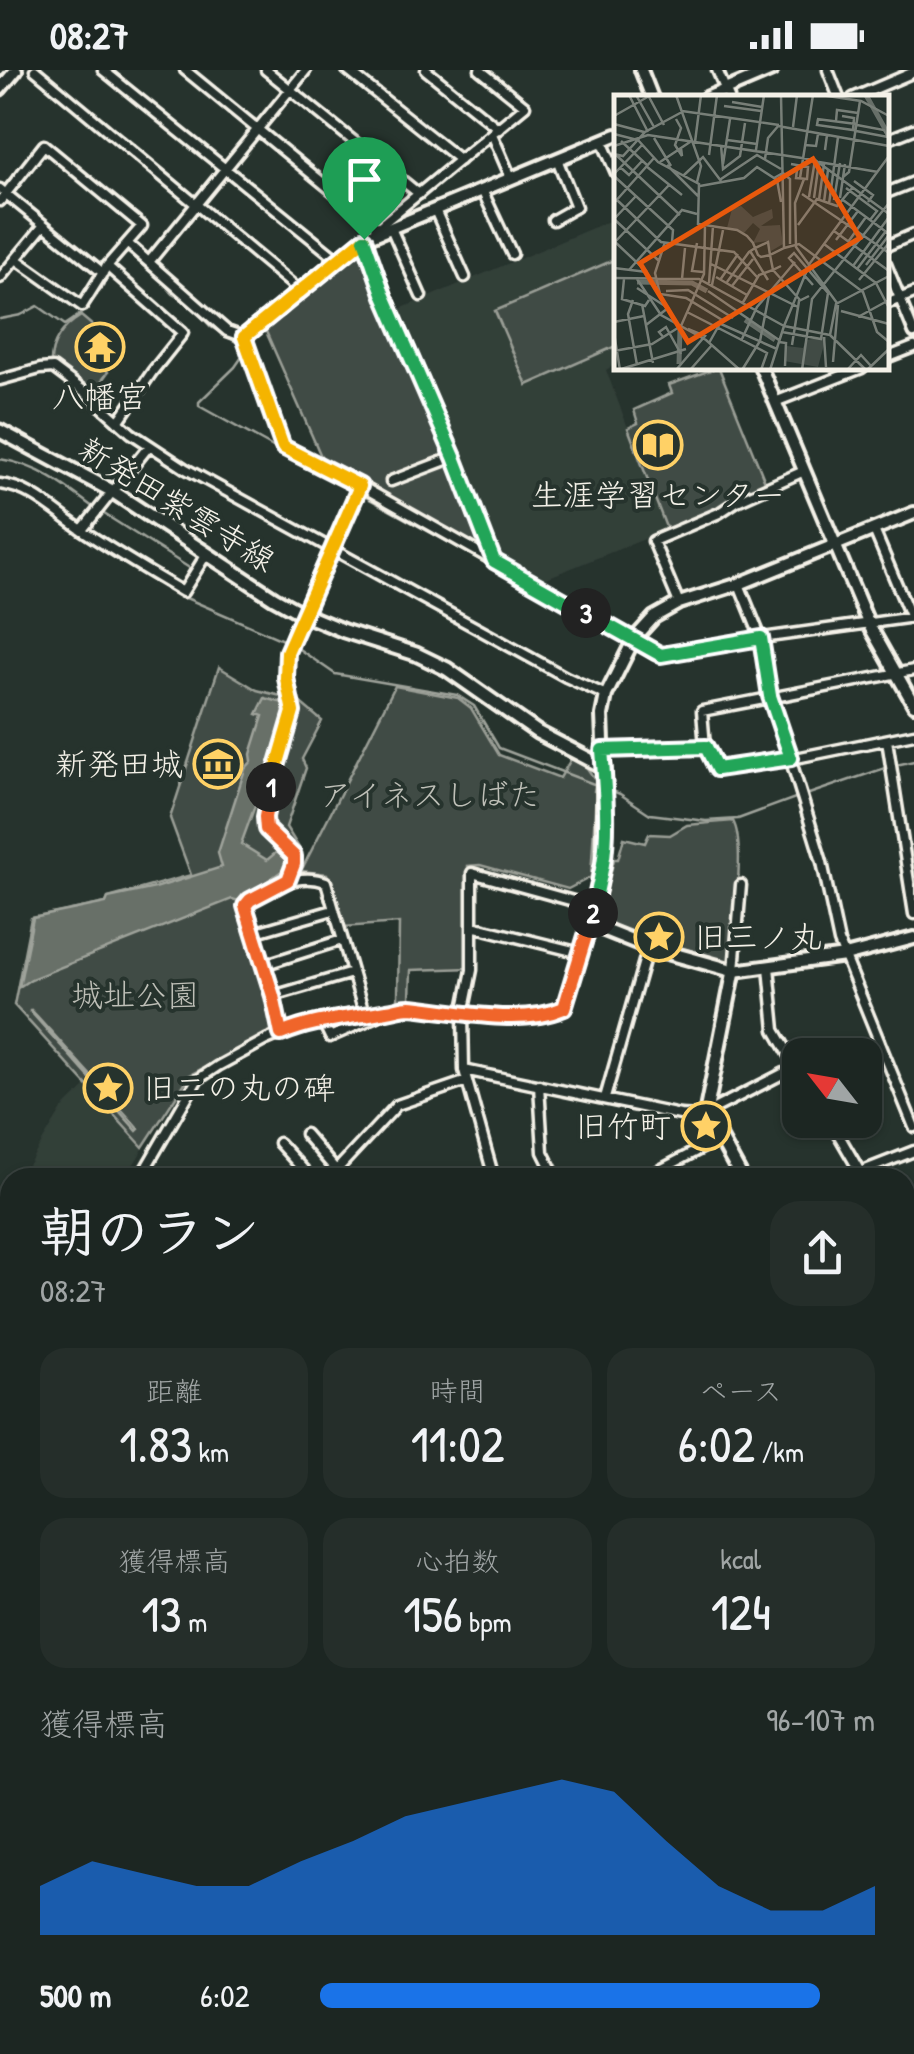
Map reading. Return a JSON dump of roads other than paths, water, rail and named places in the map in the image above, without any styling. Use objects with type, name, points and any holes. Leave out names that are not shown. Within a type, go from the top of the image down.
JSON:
[{"type":"main road","name":"新発田紫雲寺線","points":[[0,430],[112,491],[303,614],[432,662],[475,687],[537,732],[604,767]]},
{"type":"main road","points":[[604,767],[603,862],[593,918],[602,930],[734,971],[706,1112],[736,1168]]},
{"type":"street","points":[[0,89],[16,70]]},
{"type":"street","points":[[35,70],[300,292]]},
{"type":"street","points":[[104,70],[338,260]]},
{"type":"street","points":[[185,70],[378,228]]},
{"type":"street","points":[[266,70],[419,194]]},
{"type":"street","points":[[149,262],[306,70]]},
{"type":"street","points":[[347,70],[460,160]]},
{"type":"street","points":[[426,70],[495,132],[511,178]]},
{"type":"street","points":[[244,337],[525,106],[480,70]]},
{"type":"street","points":[[641,70],[651,95]]},
{"type":"street","points":[[718,70],[727,94],[772,70]]},
{"type":"street","points":[[828,70],[839,95]]},
{"type":"street","points":[[859,95],[914,72]]},
{"type":"street","points":[[889,139],[914,129]]},
{"type":"street","points":[[364,239],[614,136]]},
{"type":"street","points":[[602,141],[614,168]]},
{"type":"street","points":[[16,259],[82,306],[105,269],[142,226],[44,145],[2,195],[105,269],[184,332],[118,422]]},
{"type":"street","points":[[552,220],[576,207],[558,159]]},
{"type":"street","points":[[889,192],[914,182]]},
{"type":"street","points":[[482,190],[512,254]]},
{"type":"street","points":[[435,210],[465,277]]},
{"type":"street","points":[[0,278],[44,225]]},
{"type":"street","points":[[391,228],[421,296]]},
{"type":"street","points":[[889,245],[914,234]]},
{"type":"street","points":[[364,239],[494,561]]},
{"type":"street","points":[[128,244],[227,331],[244,337]]},
{"type":"street","points":[[889,271],[914,334]]},
{"type":"street","points":[[889,303],[914,294]]},
{"type":"street","points":[[244,337],[283,447],[661,655],[912,617],[874,530]]},
{"type":"street","points":[[889,357],[914,347]]},
{"type":"street","points":[[0,380],[53,368],[118,422],[186,469],[566,677],[606,695]]},
{"type":"street","points":[[762,370],[869,625],[914,705]]},
{"type":"street","points":[[775,402],[857,370]]},
{"type":"street","points":[[82,530],[150,446]]},
{"type":"street","points":[[391,481],[454,457]]},
{"type":"street","points":[[679,602],[653,541],[804,471]]},
{"type":"street","points":[[0,484],[29,492],[82,530],[183,592],[207,553]]},
{"type":"street","points":[[288,880],[294,856],[270,835],[265,817],[293,712],[286,678],[287,652],[360,486]]},
{"type":"street","points":[[604,767],[602,715],[606,695],[634,639],[654,616],[679,602],[739,584],[914,513]]},
{"type":"street","points":[[739,584],[761,638],[770,696],[822,862],[840,942],[913,1124]]},
{"type":"street","points":[[914,670],[702,711],[706,747],[717,769],[914,734]]},
{"type":"street","points":[[886,740],[914,914]]},
{"type":"street","points":[[602,750],[706,747]]},
{"type":"street","points":[[322,1020],[330,1036],[406,1006],[463,1014],[536,1017],[564,1008],[593,918],[577,902],[472,873],[472,970],[463,1014],[464,1070],[491,1168]]},
{"type":"street","points":[[281,1034],[245,906],[288,880],[321,878],[326,882],[364,1013]]},
{"type":"street","points":[[740,885],[734,971],[845,956],[914,938]]},
{"type":"street","points":[[254,933],[333,910]]},
{"type":"street","points":[[472,926],[582,953]]},
{"type":"street","points":[[263,964],[342,940]]},
{"type":"street","points":[[605,1098],[648,947]]},
{"type":"street","points":[[768,968],[774,1030],[782,1043]]},
{"type":"street","points":[[273,996],[352,973]]},
{"type":"street","points":[[146,1168],[197,1080],[218,1066],[281,1034],[322,1020],[386,1012]]},
{"type":"street","points":[[464,1070],[700,1116],[782,1077]]},
{"type":"street","points":[[339,1168],[397,1105],[467,1081]]},
{"type":"street","points":[[539,1085],[543,1152],[551,1168]]},
{"type":"street","points":[[305,1134],[329,1168]]},
{"type":"street","points":[[840,1138],[858,1168]]},
{"type":"street","points":[[664,1168],[719,1139]]},
{"type":"street","points":[[279,1143],[302,1168]]},
{"type":"street","points":[[877,1168],[914,1151]]},
{"type":"waterway","points":[[113,268],[128,253],[173,294],[189,303],[211,327],[241,345],[244,354],[199,406],[354,492]]},
{"type":"waterway","points":[[0,319],[21,315],[38,306],[65,325],[91,303],[109,275]]},
{"type":"waterway","points":[[0,459],[39,471],[94,508]]},
{"type":"waterway","points":[[362,495],[625,642]]},
{"type":"waterway","points":[[101,512],[191,569]]},
{"type":"waterway","points":[[186,598],[285,641]]},
{"type":"waterway","points":[[876,627],[914,622]]},
{"type":"waterway","points":[[767,643],[868,629]]},
{"type":"waterway","points":[[632,647],[652,660],[759,644]]},
{"type":"waterway","points":[[293,645],[335,674],[457,695],[474,706],[499,748],[599,786]]},
{"type":"waterway","points":[[896,765],[914,761]]},
{"type":"waterway","points":[[806,795],[888,767]]},
{"type":"waterway","points":[[607,789],[650,814],[706,821],[738,819],[798,797]]},
{"type":"place","name":"八幡宮","points":[[100,347]]},
{"type":"place","name":"生涯学習センター","points":[[658,445]]},
{"type":"place","name":"新発田城","points":[[218,764]]},
{"type":"place","name":"旧三ノ丸","points":[[659,937]]},
{"type":"place","name":"旧二の丸の碑","points":[[108,1088]]},
{"type":"place","name":"旧竹町","points":[[706,1126]]},
{"type":"park label","name":"アイネスしばた","points":[[430,795]]},
{"type":"park label","name":"城址公園","points":[[135,995]]}]
